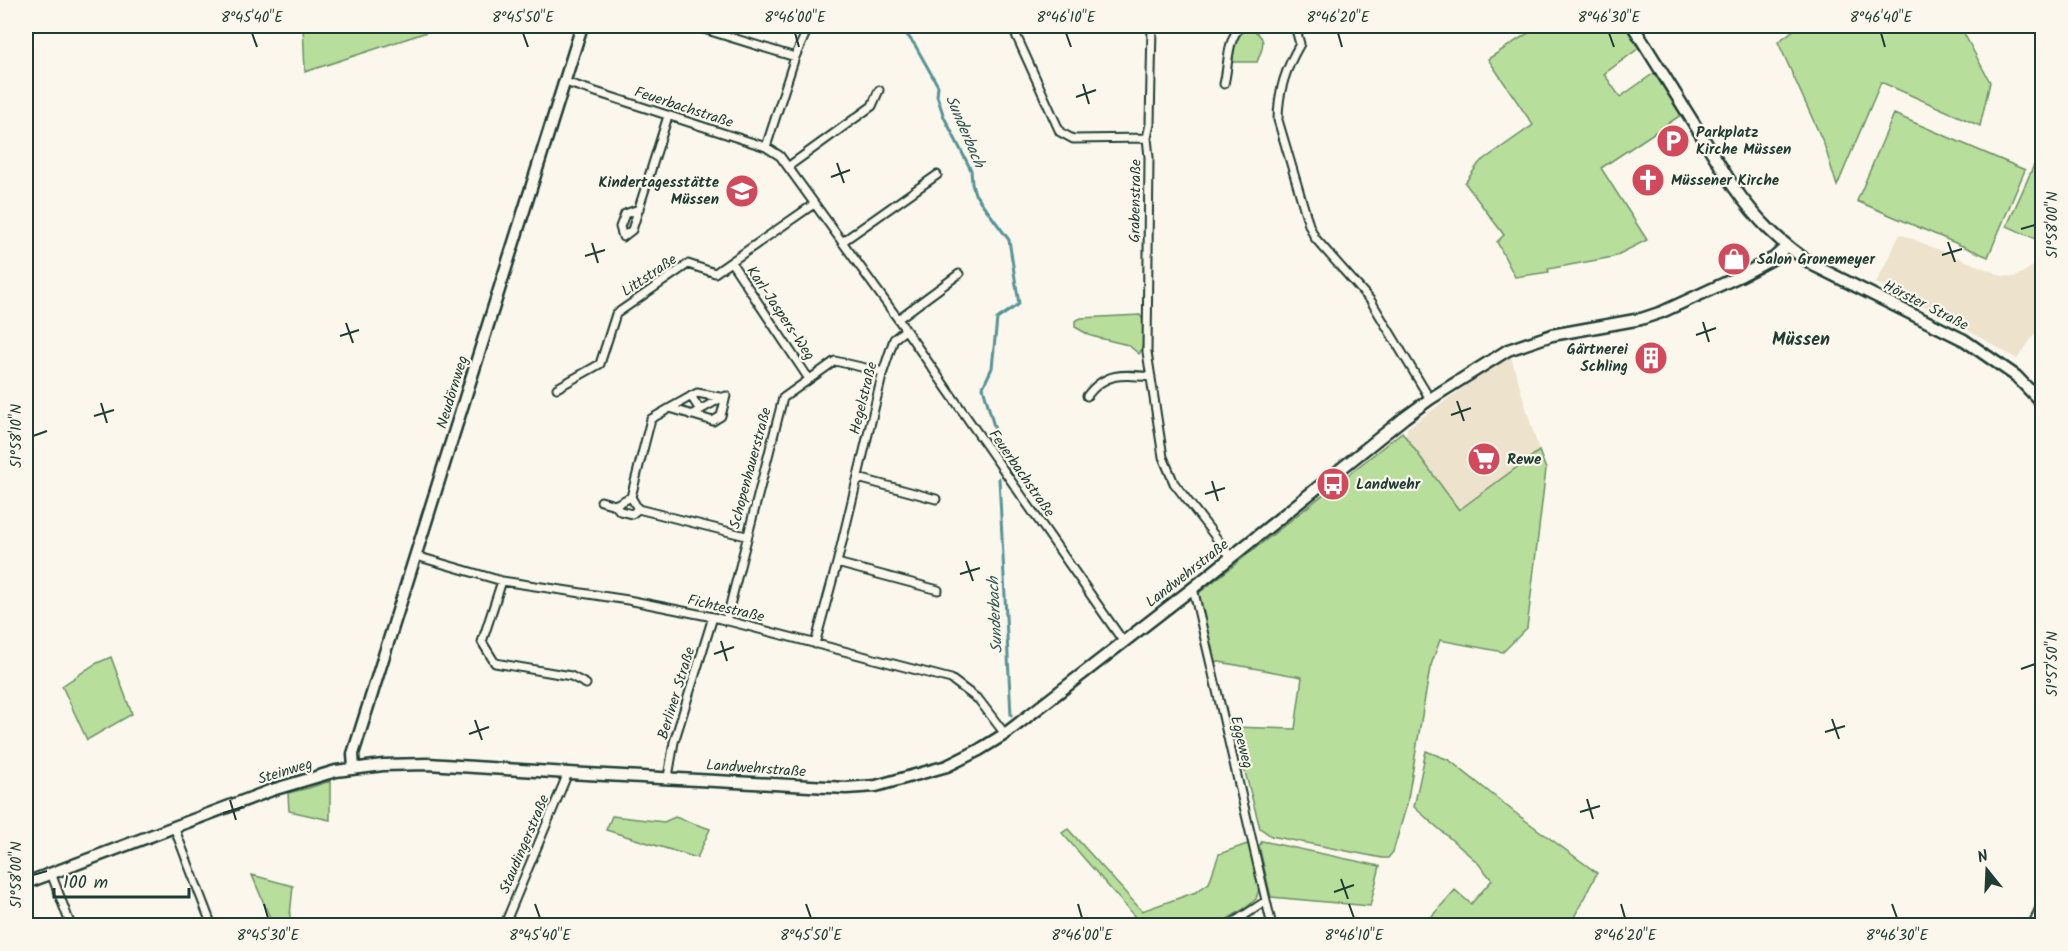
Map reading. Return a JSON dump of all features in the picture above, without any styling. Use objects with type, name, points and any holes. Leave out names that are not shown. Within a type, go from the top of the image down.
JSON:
[{"type":"street","name":"Neudörnweg","points":[[354,768],[353,754],[582,26]]},
{"type":"street","points":[[694,26],[795,57]]},
{"type":"street","points":[[766,147],[795,57],[809,26]]},
{"type":"street","points":[[1012,26],[1060,132],[1073,139],[1147,138]]},
{"type":"street","name":"Grabenstraße","points":[[1152,26],[1150,124],[1147,138],[1149,157],[1146,352],[1163,457],[1168,471],[1174,483],[1232,557]]},
{"type":"street","points":[[1224,84],[1228,52],[1241,26]]},
{"type":"street","points":[[1295,26],[1300,44],[1282,82],[1278,102],[1278,120],[1309,225],[1315,238],[1371,301],[1430,399]]},
{"type":"street","name":"Hörster Straße","points":[[1633,26],[1743,200],[1768,230],[1815,266],[1964,340],[2016,376],[2043,403]]},
{"type":"street","name":"Feuerbachstraße","points":[[565,82],[766,147],[780,156],[898,319],[1123,641]]},
{"type":"street","points":[[789,166],[872,106],[879,90]]},
{"type":"street","points":[[639,209],[668,116]]},
{"type":"street","points":[[842,242],[937,175]]},
{"type":"street","name":"Littstraße","points":[[557,388],[600,364],[616,314],[688,264],[715,273],[814,204]]},
{"type":"street","name":"Landwehrstraße","points":[[568,773],[826,787],[876,786],[947,766],[1005,734],[1430,399],[1508,350],[1552,335],[1641,319],[1662,312],[1740,276],[1774,258],[1787,246]]},
{"type":"street","name":"Karl-Jaspers-Weg","points":[[731,262],[809,379]]},
{"type":"street","points":[[898,319],[959,274]]},
{"type":"street","name":"Hegelstraße","points":[[815,644],[883,372],[894,339],[905,330]]},
{"type":"street","name":"Schopenhauerstraße","points":[[726,621],[783,398],[835,361],[883,372]]},
{"type":"street","points":[[1087,396],[1096,384],[1111,378],[1125,375],[1151,377]]},
{"type":"street","points":[[725,397],[697,393],[651,419],[631,497],[638,509],[746,536]]},
{"type":"street","points":[[692,396],[700,410]]},
{"type":"street","points":[[691,416],[725,397]]},
{"type":"street","points":[[670,408],[714,421],[721,416],[725,397]]},
{"type":"street","points":[[858,478],[936,499]]},
{"type":"street","points":[[615,505],[631,497]]},
{"type":"street","points":[[601,501],[615,505],[620,512],[632,514],[638,509]]},
{"type":"street","name":"Fichtestraße","points":[[416,556],[502,580],[628,600],[713,617],[951,679],[979,700],[1005,734]]},
{"type":"street","points":[[837,563],[938,590]]},
{"type":"street","points":[[502,580],[483,642],[495,663],[571,676],[586,684]]},
{"type":"street","name":"Eggeweg","points":[[1193,588],[1272,926]]},
{"type":"street","name":"Berliner Straße","points":[[668,777],[674,742],[713,617]]},
{"type":"street","name":"Steinweg","points":[[26,883],[272,789],[336,771],[383,765],[428,764],[568,773]]},
{"type":"street","name":"Staudingerstraße","points":[[504,926],[568,773]]},
{"type":"street","points":[[174,827],[212,926]]},
{"type":"street","points":[[51,873],[71,926]]},
{"type":"street","points":[[1228,926],[1266,901]]},
{"type":"street","points":[[2034,926],[2043,908]]},
{"type":"shaded area","points":[[1900,234],[2003,276],[2015,277],[2042,261],[2042,324],[2017,359],[1944,316],[1876,283]]},
{"type":"shaded area","points":[[1511,357],[1539,451],[1459,510],[1406,437],[1407,428],[1498,363]]},
{"type":"green space","points":[[303,26],[423,26],[427,32],[305,72]]},
{"type":"green space","points":[[1247,26],[1261,37],[1263,45],[1260,55],[1257,62],[1233,62],[1236,42]]},
{"type":"green space","points":[[1539,26],[1625,26],[1639,48],[1604,74],[1620,97],[1654,73],[1681,115],[1601,168],[1647,240],[1613,257],[1548,269],[1549,272],[1515,277],[1497,242],[1504,235],[1465,183],[1479,163],[1533,125],[1488,59]]},
{"type":"green space","points":[[1799,26],[1960,26],[1990,82],[1980,126],[1881,82],[1837,186],[1824,144],[1778,42]]},
{"type":"green space","points":[[1894,114],[2025,170],[1988,257],[1857,201]]},
{"type":"green space","points":[[2034,165],[2042,168],[2042,242],[2007,226]]},
{"type":"green space","points":[[1140,315],[1144,323],[1144,334],[1139,354],[1128,345],[1091,336],[1075,327],[1075,321],[1081,318]]},
{"type":"green space","points":[[1402,432],[1459,510],[1539,451],[1546,469],[1527,628],[1503,652],[1440,640],[1430,668],[1407,804],[1393,852],[1388,858],[1382,858],[1271,836],[1260,828],[1233,727],[1295,729],[1302,677],[1214,661],[1199,593]]},
{"type":"green space","points":[[111,657],[132,714],[87,740],[62,686],[95,664]]},
{"type":"green space","points":[[1426,751],[1449,760],[1518,815],[1597,873],[1570,925],[1424,925],[1455,890],[1471,904],[1492,880],[1477,862],[1414,807]]},
{"type":"green space","points":[[330,781],[330,820],[289,811],[288,793]]},
{"type":"green space","points":[[612,816],[664,822],[675,817],[710,829],[697,858],[606,830]]},
{"type":"green space","points":[[1068,829],[1142,911],[1196,892],[1209,883],[1219,854],[1250,843],[1259,889],[1256,899],[1218,925],[1142,925],[1062,833]]},
{"type":"green space","points":[[1262,841],[1380,866],[1370,906],[1271,897],[1259,846]]},
{"type":"green space","points":[[252,875],[293,886],[289,925],[273,925]]},
{"type":"waterway","name":"Sunderbach","points":[[900,26],[915,45],[938,86],[937,96],[944,117],[971,170],[975,194],[1009,240],[1019,304],[997,319],[992,368],[983,387],[996,434],[996,446]]},
{"type":"waterway","name":"Sunderbach","points":[[999,478],[1011,715]]},
{"type":"place","name":"Parkplatz Kirche Müssen","points":[[1673,141]]},
{"type":"place","name":"Müssener Kirche","points":[[1648,180]]},
{"type":"place","name":"Kindertagesstätte Müssen","points":[[742,191]]},
{"type":"place","name":"Salon Gronemeyer","points":[[1734,259]]},
{"type":"place","name":"Gärtnerei Schling","points":[[1651,358]]},
{"type":"place","name":"Rewe","points":[[1484,459]]},
{"type":"place","name":"Landwehr","points":[[1333,484]]},
{"type":"district","name":"Müssen","points":[[1801,339]]}]
